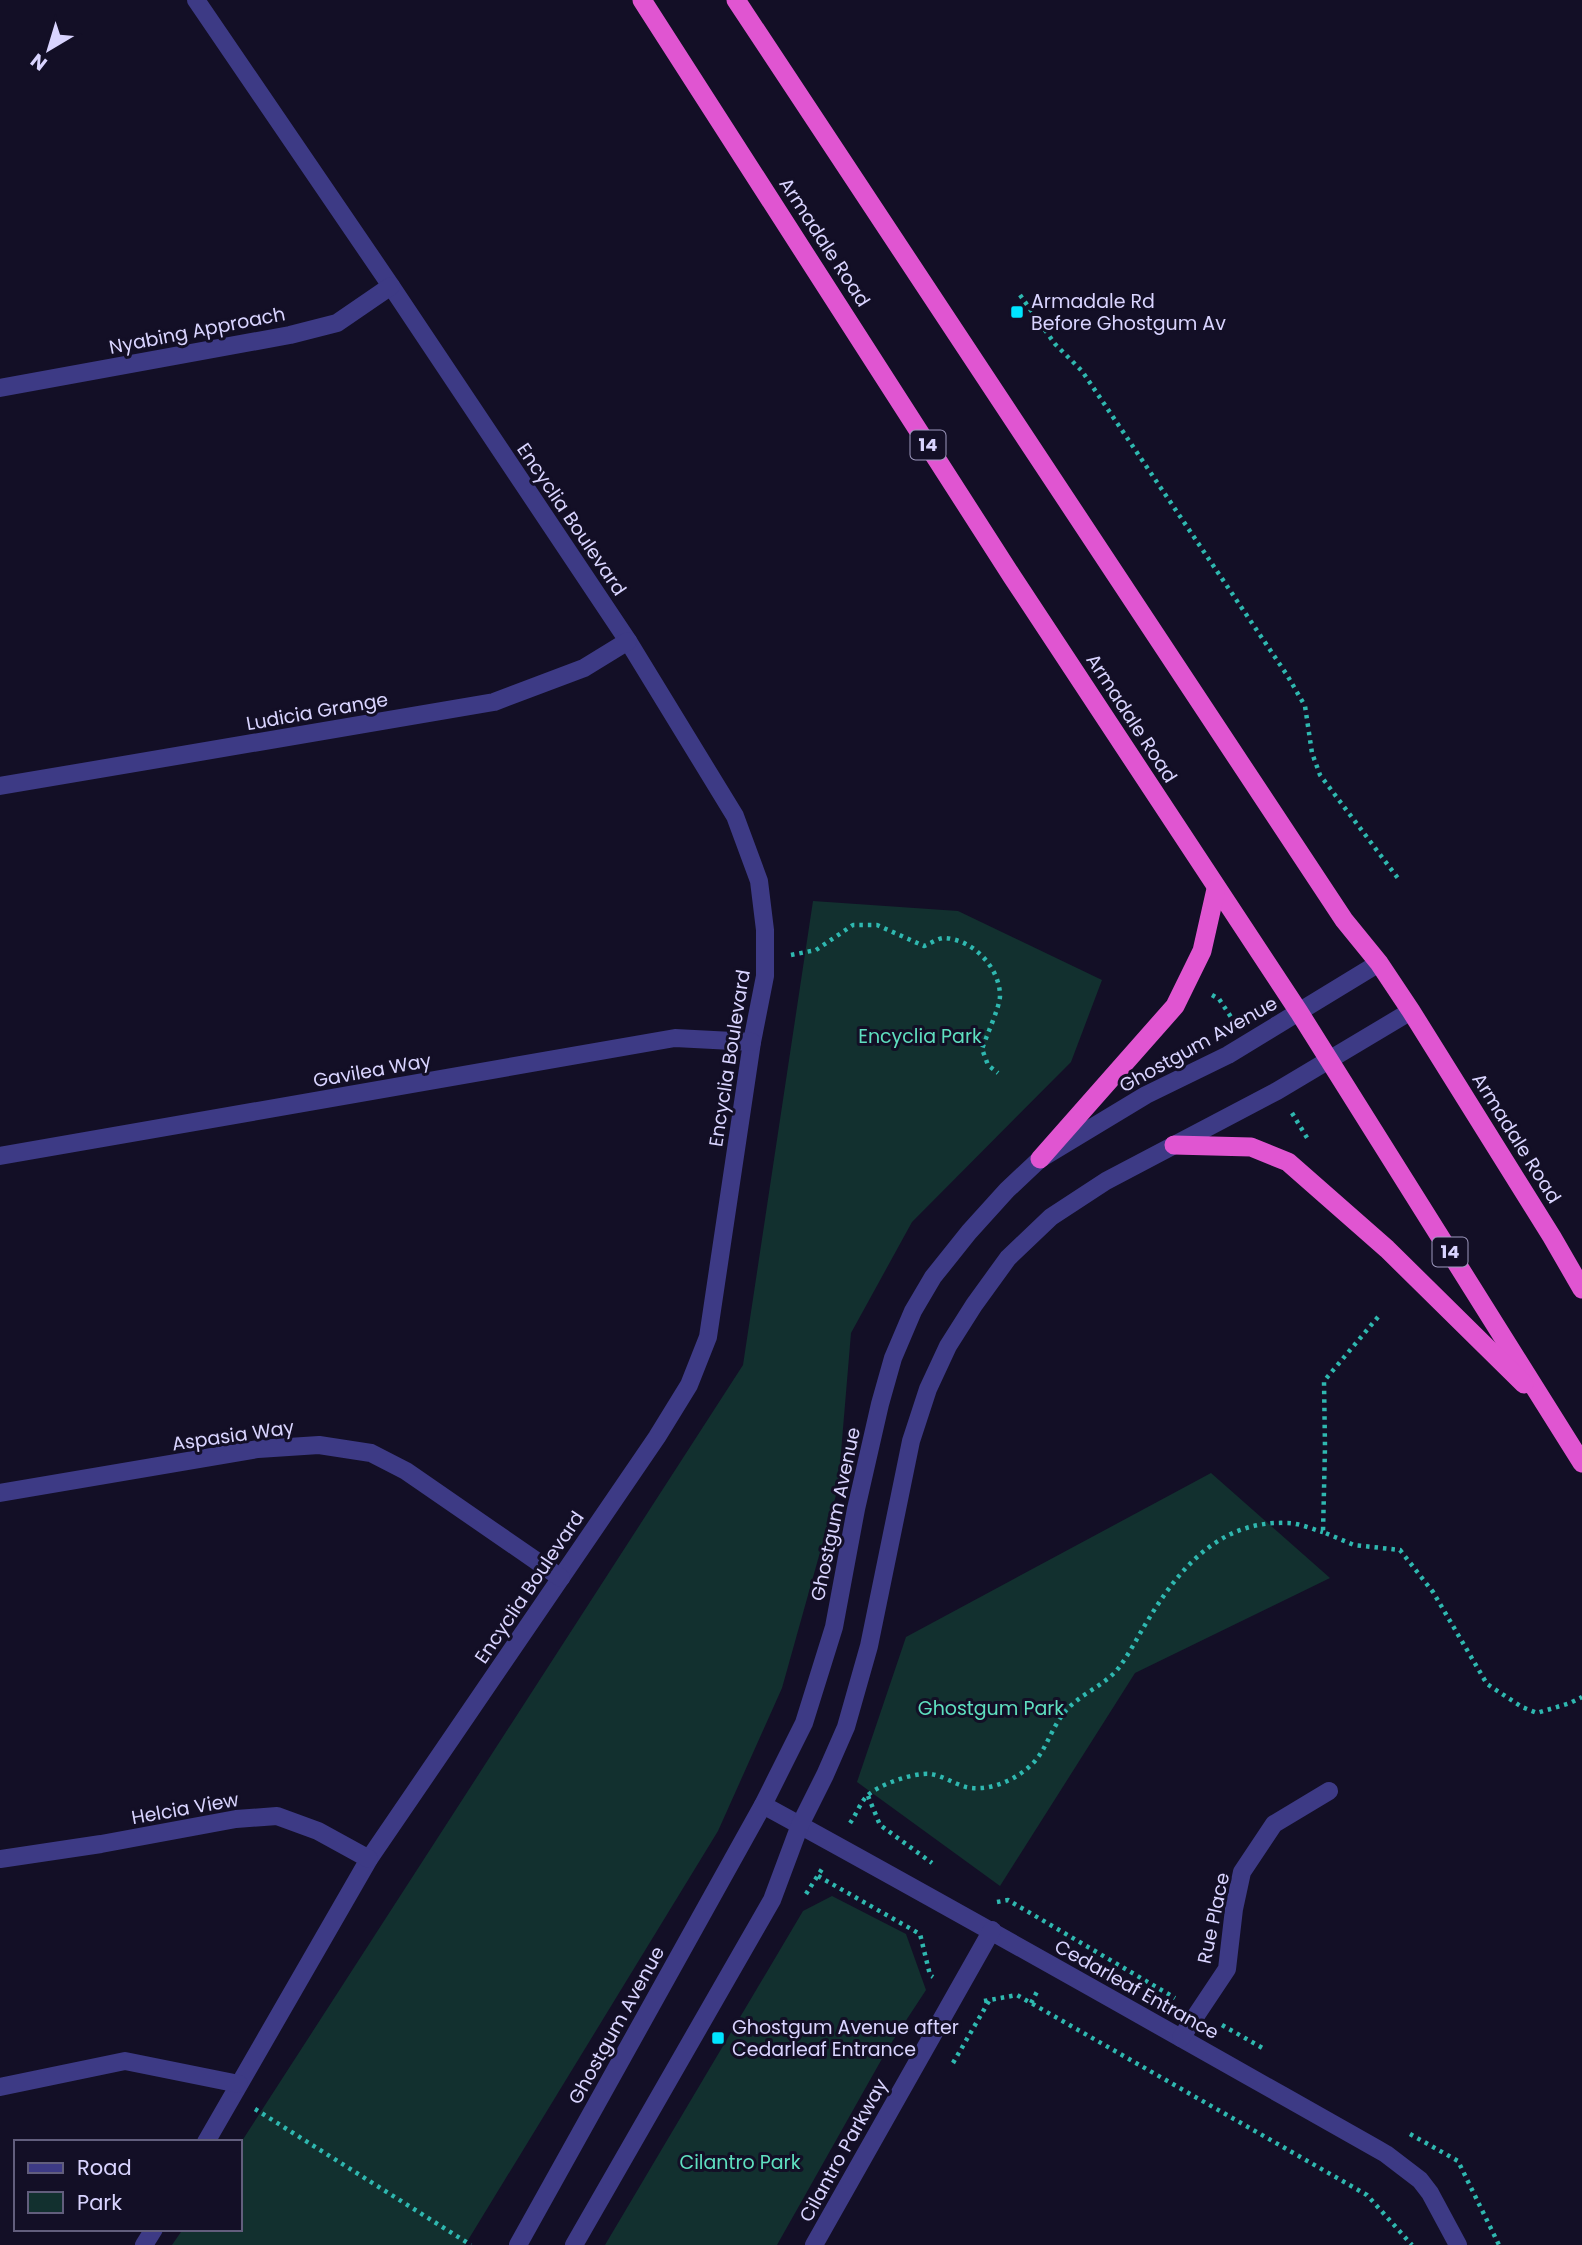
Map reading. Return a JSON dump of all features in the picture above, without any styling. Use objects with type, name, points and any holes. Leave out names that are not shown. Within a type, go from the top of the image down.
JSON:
[{"type":"highway","name":"Armadale Road","points":[[642,0],[1216,889],[1299,1012],[1582,1463]]},
{"type":"highway","name":"Armadale Road","points":[[736,0],[1344,920],[1379,963],[1411,1011],[1582,1289]]},
{"type":"highway","points":[[1040,1159],[1175,1006],[1202,951],[1216,889]]},
{"type":"highway","points":[[1174,1144],[1251,1147],[1289,1163],[1387,1249],[1550,1410]]},
{"type":"street","name":"Encyclia Boulevard","points":[[195,0],[391,286],[628,641],[735,816],[759,881],[765,930],[765,976],[752,1042],[708,1337],[689,1385],[657,1437],[369,1859],[207,2140]]},
{"type":"street","name":"Nyabing Approach","points":[[0,388],[290,335],[337,323],[391,286]]},
{"type":"street","name":"Ludicia Grange","points":[[0,786],[494,702],[584,668],[628,641]]},
{"type":"street","name":"Ghostgum Avenue","points":[[518,2245],[763,1805],[804,1723],[834,1627],[856,1509],[893,1358],[913,1311],[933,1277],[1007,1190],[1040,1159],[1146,1096],[1228,1055],[1379,963]]},
{"type":"street","points":[[574,2245],[772,1900],[800,1825],[846,1727],[869,1646],[911,1441],[928,1389],[948,1346],[1008,1258],[1051,1217],[1106,1181],[1277,1091],[1411,1011]]},
{"type":"street","name":"Gavilea Way","points":[[0,1156],[675,1038],[752,1042]]},
{"type":"street","name":"Aspasia Way","points":[[0,1493],[258,1449],[319,1445],[371,1453],[406,1471],[561,1578]]},
{"type":"street","name":"Rue Place","points":[[1181,2038],[1227,1969],[1234,1909],[1242,1872],[1274,1824],[1329,1791]]},
{"type":"street","name":"Cedarleaf Entrance","points":[[763,1805],[992,1930],[1396,2161],[1420,2180],[1430,2193],[1458,2245]]},
{"type":"street","name":"Helcia View","points":[[0,1859],[236,1819],[277,1816],[318,1831],[369,1859]]},
{"type":"street","name":"Cilantro Parkway","points":[[814,2245],[992,1930]]},
{"type":"street","points":[[0,2087],[125,2060],[239,2084]]},
{"type":"path","points":[[1020,295],[1055,344],[1082,370],[1287,675],[1305,706],[1312,753],[1320,775],[1400,881]]},
{"type":"path","points":[[786,956],[816,950],[853,925],[877,925],[924,946],[942,938],[966,944],[979,953],[995,971],[1000,998],[982,1049],[988,1065],[998,1073]]},
{"type":"path","points":[[1323,1532],[1324,1381],[1378,1317]]},
{"type":"path","points":[[867,1795],[891,1782],[932,1774],[969,1788],[992,1786],[1011,1779],[1031,1766],[1065,1711],[1079,1697],[1115,1672],[1164,1595],[1204,1549],[1241,1529],[1266,1524],[1289,1523],[1323,1532],[1354,1545],[1400,1550],[1433,1592],[1487,1684],[1522,1707],[1537,1713],[1582,1697]]},
{"type":"path","points":[[818,1876],[920,1934],[930,1975],[977,2002],[1017,1995],[1367,2195],[1412,2245]]},
{"type":"path","points":[[250,2106],[471,2245]]},
{"type":"green space","name":"Encyclia Park","points":[[813,901],[958,911],[1102,980],[1071,1062],[912,1222],[851,1333],[838,1488],[782,1688],[718,1831],[465,2245],[172,2245],[182,2231],[242,2231],[242,2141],[743,1365]]},
{"type":"green space","name":"Ghostgum Park","points":[[1211,1473],[1330,1578],[1135,1673],[1000,1886],[857,1782],[906,1637]]},
{"type":"green space","name":"Cilantro Park","points":[[832,1896],[906,1934],[926,1990],[888,2048],[777,2245],[605,2245],[803,1911]]},
{"type":"place","name":"Armadale Rd Before Ghostgum Av","points":[[1017,312]]},
{"type":"place","name":"Ghostgum Avenue after Cedarleaf Entrance","points":[[718,2038]]}]
